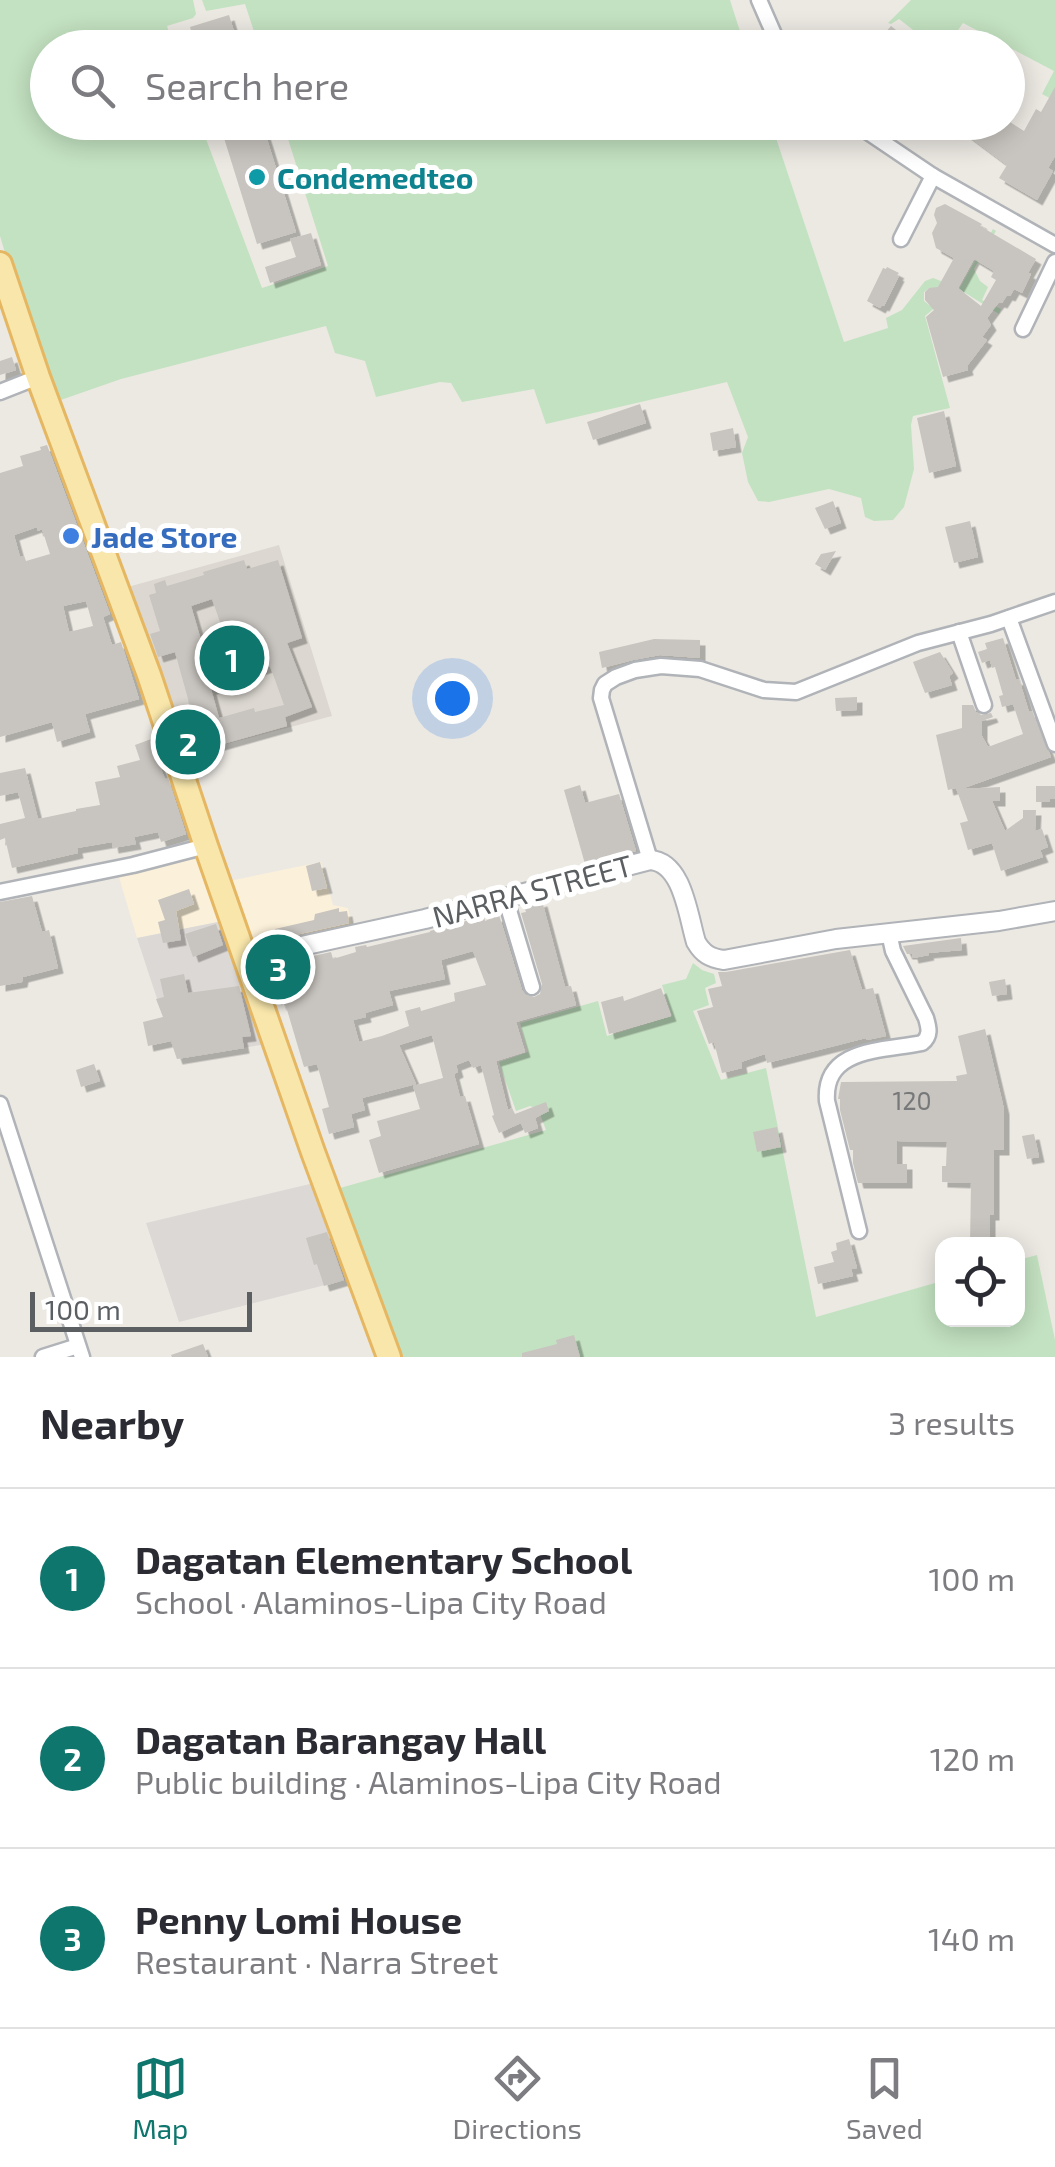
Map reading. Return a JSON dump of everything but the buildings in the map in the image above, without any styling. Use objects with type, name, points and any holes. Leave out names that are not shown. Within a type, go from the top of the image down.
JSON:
[{"type":"main road","points":[[0,264],[38,377],[150,675],[313,1152],[389,1357]]},
{"type":"street","points":[[759,0],[772,30]]},
{"type":"street","points":[[880,140],[933,176],[1055,245]]},
{"type":"street","points":[[901,239],[933,176]]},
{"type":"street","points":[[1023,329],[1055,262]]},
{"type":"street","points":[[0,392],[38,377]]},
{"type":"street","points":[[650,860],[601,698],[605,684],[635,670],[661,666],[716,672],[764,690],[796,692],[918,643],[1055,602]]},
{"type":"street","points":[[1009,618],[1055,744]]},
{"type":"street","points":[[959,632],[984,705]]},
{"type":"street","points":[[0,892],[206,846]]},
{"type":"street","name":"NARRA STREET","points":[[247,958],[425,919],[650,860],[666,864],[677,877],[696,942],[712,958],[736,959],[836,939],[1055,911]]},
{"type":"street","points":[[505,898],[532,986]]},
{"type":"street","points":[[859,1231],[827,1101],[830,1073],[847,1060],[873,1050],[922,1043],[929,1030],[893,951],[889,933]]},
{"type":"street","points":[[0,1104],[80,1351],[43,1357]]},
{"type":"shaded area","points":[[279,545],[332,716],[200,751],[192,728],[178,732],[124,588]]},
{"type":"shaded area","points":[[187,859],[200,860],[223,921],[137,938],[119,877]]},
{"type":"shaded area","points":[[321,862],[333,905],[348,908],[352,925],[255,944],[229,881]]},
{"type":"shaded area","points":[[223,921],[266,1044],[177,1059],[137,938]]},
{"type":"shaded area","points":[[314,1183],[345,1280],[179,1322],[146,1223]]},
{"type":"green space","points":[[0,0],[193,0],[193,18],[167,26],[168,30],[30,30],[30,140],[206,140],[262,288],[328,266],[288,140],[777,140],[844,342],[888,328],[886,318],[902,310],[925,281],[941,281],[940,289],[929,288],[924,292],[924,301],[937,306],[925,316],[950,408],[913,416],[914,469],[904,507],[893,520],[874,521],[865,517],[861,498],[829,489],[758,501],[748,482],[742,453],[748,437],[727,382],[546,424],[534,389],[462,402],[451,383],[440,382],[376,397],[365,361],[335,353],[326,326],[121,379],[55,402],[0,236]]},
{"type":"green space","points":[[202,0],[730,0],[740,30],[253,30],[245,4],[206,11]]},
{"type":"green space","points":[[911,0],[1055,0],[1055,101],[1042,94],[1054,71],[1025,56],[1025,30],[976,30],[963,23],[958,30],[913,30],[899,19],[888,23]]},
{"type":"green space","points":[[993,229],[996,231],[974,269],[988,287],[982,300],[1001,309],[999,314],[959,289]]},
{"type":"green space","points":[[693,963],[714,974],[716,983],[705,988],[709,1005],[693,1011],[721,1080],[766,1068],[816,1317],[935,1283],[935,1327],[1025,1327],[1025,1258],[1037,1255],[1055,1357],[401,1357],[340,1188],[546,1130],[538,1109],[530,1106],[516,1111],[499,1062],[528,1052],[520,1023],[598,1001],[607,1036],[672,1016],[662,985],[686,979]]},
{"type":"place","name":"Condemedteo","points":[[257,177]]},
{"type":"place","name":"Jade Store","points":[[71,536]]},
{"type":"place","name":"Dagatan Elementary School","points":[[232,658]]},
{"type":"place","name":"Dagatan Barangay Hall","points":[[188,742]]},
{"type":"place","name":"Penny Lomi House","points":[[278,967]]}]
